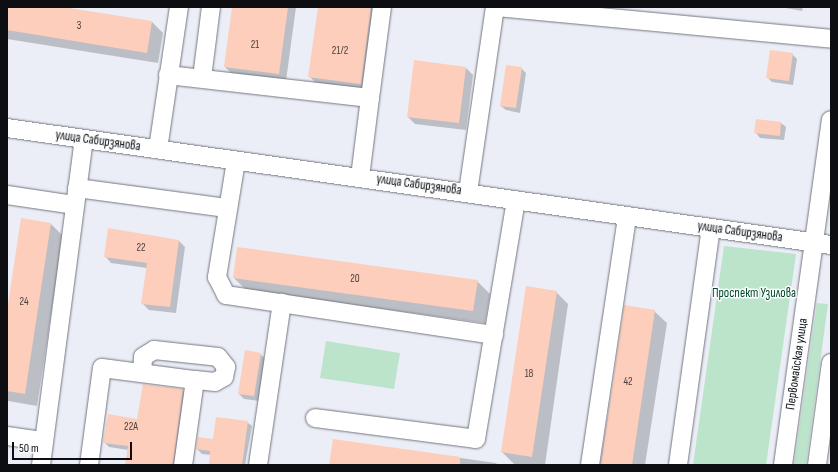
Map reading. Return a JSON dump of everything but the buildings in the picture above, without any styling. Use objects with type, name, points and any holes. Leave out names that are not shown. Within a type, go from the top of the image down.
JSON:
[{"type":"street","points":[[158,149],[179,7]]},
{"type":"street","points":[[202,78],[211,7]]},
{"type":"street","points":[[360,177],[382,7]]},
{"type":"street","points":[[468,192],[495,7],[831,39]]},
{"type":"street","points":[[168,75],[370,98]]},
{"type":"street","name":"Первомайская улица","points":[[782,465],[823,244],[831,120]]},
{"type":"street","name":"улица Сабирзянова","points":[[7,130],[84,139],[468,192],[823,244]]},
{"type":"street","points":[[41,465],[84,139]]},
{"type":"street","points":[[236,161],[227,208],[217,277],[226,295],[494,336]]},
{"type":"street","points":[[7,195],[76,197],[227,208]]},
{"type":"street","points":[[315,418],[476,439],[516,200]]},
{"type":"street","points":[[590,465],[627,216]]},
{"type":"street","points":[[678,465],[711,228]]},
{"type":"street","points":[[258,465],[282,303]]},
{"type":"street","points":[[89,465],[102,368],[195,380],[215,382],[224,377],[226,367],[218,357],[154,350],[143,358],[142,373]]},
{"type":"street","points":[[817,465],[831,363]]},
{"type":"street","points":[[183,465],[195,380]]},
{"type":"street","points":[[7,436],[44,441]]},
{"type":"green space","name":"Проспект Узилова","points":[[724,246],[796,254],[766,465],[693,465]]},
{"type":"green space","points":[[817,303],[828,304],[806,465],[794,465]]},
{"type":"green space","points":[[326,341],[400,353],[394,389],[320,378]]}]
